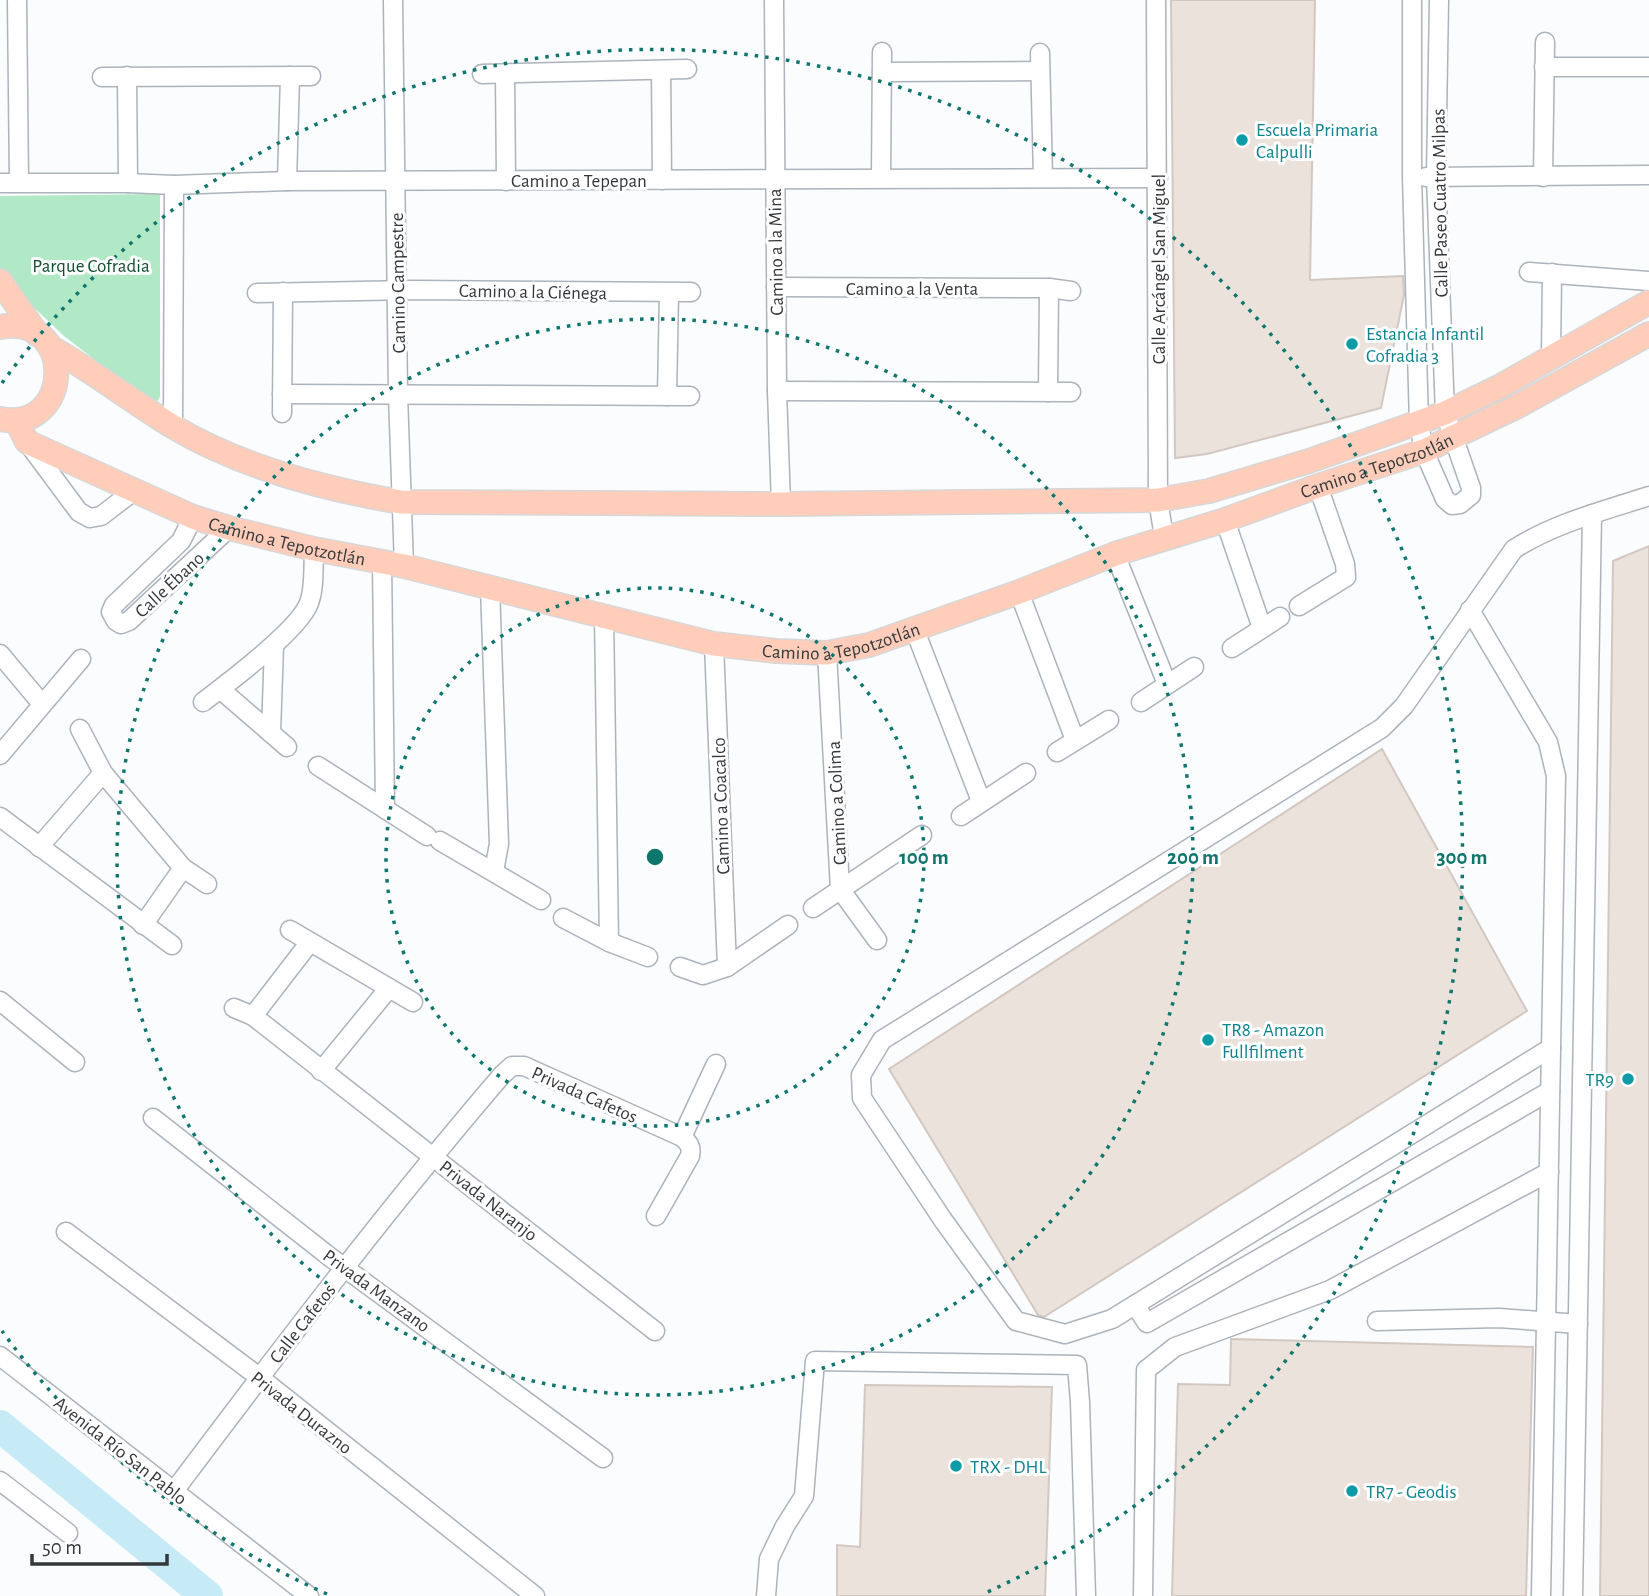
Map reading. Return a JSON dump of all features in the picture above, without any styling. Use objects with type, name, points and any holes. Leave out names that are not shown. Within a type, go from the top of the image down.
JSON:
[{"type":"main road","points":[[0,281],[44,340],[57,362],[58,378],[53,393],[44,406],[31,416],[8,420]]},
{"type":"main road","name":"Camino a Tepotzotlán","points":[[44,340],[173,427],[217,449],[277,472],[344,492],[401,502],[781,504],[1158,500],[1209,491],[1309,461],[1445,413],[1499,387],[1649,302]]},
{"type":"main road","points":[[0,327],[24,327],[44,340]]},
{"type":"main road","name":"Camino a Tepotzotlán","points":[[27,442],[193,517],[229,528],[314,549],[393,563],[714,644],[827,653],[869,645],[1019,592],[1115,554],[1225,520],[1424,451],[1516,407],[1648,338]]},
{"type":"main road","points":[[8,420],[27,442]]},
{"type":"street","points":[[17,0],[19,182]]},
{"type":"street","name":"Camino Campestre","points":[[385,809],[393,563],[401,502],[393,0]]},
{"type":"street","name":"Camino a la Mina","points":[[774,0],[774,180],[781,504]]},
{"type":"street","name":"Calle Arcángel San Miguel","points":[[1156,0],[1158,500],[1164,537]]},
{"type":"street","name":"Calle Paseo Cuatro Milpas","points":[[1412,0],[1412,176],[1419,423],[1424,451],[1446,499],[1452,505],[1466,501],[1471,495],[1471,488],[1445,413],[1436,177],[1439,0]]},
{"type":"street","points":[[1543,177],[1545,41]]},
{"type":"street","points":[[881,178],[882,52]]},
{"type":"street","points":[[882,72],[1040,62],[1043,177]]},
{"type":"street","points":[[1544,67],[1649,66]]},
{"type":"street","points":[[482,74],[687,69]]},
{"type":"street","points":[[661,70],[662,180]]},
{"type":"street","points":[[505,74],[506,181]]},
{"type":"street","points":[[127,76],[128,183]]},
{"type":"street","points":[[287,181],[290,76]]},
{"type":"street","points":[[102,77],[310,76]]},
{"type":"street","points":[[1412,176],[1649,175]]},
{"type":"street","name":"Camino a Tepepan","points":[[0,183],[174,185],[287,181],[1158,178]]},
{"type":"street","points":[[173,427],[174,185]]},
{"type":"street","points":[[1529,272],[1649,281]]},
{"type":"street","points":[[1551,357],[1552,273]]},
{"type":"street","name":"Camino a la Venta","points":[[776,287],[1049,288],[1071,291]]},
{"type":"street","points":[[1048,392],[1049,288]]},
{"type":"street","points":[[282,413],[283,292]]},
{"type":"street","name":"Camino a la Ciénega","points":[[257,293],[691,292]]},
{"type":"street","points":[[667,396],[669,293]]},
{"type":"street","points":[[777,391],[1071,392]]},
{"type":"street","points":[[282,394],[690,396]]},
{"type":"street","points":[[27,442],[79,512],[90,518],[101,516],[135,490]]},
{"type":"street","points":[[1299,606],[1346,577],[1345,564],[1318,486]]},
{"type":"street","points":[[1551,1048],[1112,1319],[1065,1334],[1016,1321],[943,1220],[862,1098],[862,1074],[882,1040],[1382,728],[1404,706],[1514,549],[1535,535],[1649,496]]},
{"type":"street","points":[[1573,1596],[1592,514]]},
{"type":"street","name":"Calle Ébano","points":[[193,517],[181,541],[114,605],[111,612],[116,621],[121,624],[129,621],[229,528]]},
{"type":"street","points":[[1225,520],[1262,628]]},
{"type":"street","points":[[203,702],[274,645],[308,606],[314,549]]},
{"type":"street","points":[[1115,554],[1167,684]]},
{"type":"street","points":[[490,587],[499,844],[494,871]]},
{"type":"street","points":[[1019,592],[1075,740]]},
{"type":"street","points":[[1470,610],[1548,742],[1556,776],[1541,1596]]},
{"type":"street","points":[[604,615],[609,942]]},
{"type":"street","points":[[1232,648],[1280,617]]},
{"type":"street","points":[[914,628],[981,801]]},
{"type":"street","name":"Camino a Coacalco","points":[[714,644],[727,967]]},
{"type":"street","points":[[271,733],[274,645]]},
{"type":"street","name":"Camino a Colima","points":[[827,653],[841,890],[877,940]]},
{"type":"street","points":[[0,654],[42,704]]},
{"type":"street","points":[[0,755],[81,659]]},
{"type":"street","points":[[1141,702],[1194,667]]},
{"type":"street","points":[[220,689],[287,747]]},
{"type":"street","points":[[1057,752],[1109,720]]},
{"type":"street","points":[[80,729],[103,773],[183,868],[207,884]]},
{"type":"street","points":[[318,766],[434,839],[541,900]]},
{"type":"street","points":[[39,847],[103,773]]},
{"type":"street","points":[[961,816],[1026,773]]},
{"type":"street","points":[[0,817],[172,945]]},
{"type":"street","points":[[813,908],[922,835]]},
{"type":"street","points":[[143,925],[183,868]]},
{"type":"street","points":[[563,918],[609,942],[648,957]]},
{"type":"street","points":[[680,967],[703,975],[727,967],[788,925]]},
{"type":"street","points":[[290,930],[413,1002]]},
{"type":"street","points":[[253,1016],[310,942]]},
{"type":"street","points":[[321,1071],[389,988]]},
{"type":"street","points":[[0,1001],[75,1062]]},
{"type":"street","name":"Privada Naranjo","points":[[234,1008],[253,1016],[655,1331]]},
{"type":"street","points":[[656,1216],[690,1156],[691,1149],[685,1140],[716,1064]]},
{"type":"street","name":"Privada Cafetos","points":[[433,1156],[512,1066],[524,1066],[685,1140]]},
{"type":"street","points":[[1135,1305],[1147,1324],[1550,1091]]},
{"type":"street","name":"Privada Manzano","points":[[153,1118],[345,1268],[603,1458]]},
{"type":"street","name":"Calle Cafetos","points":[[174,1491],[259,1377],[433,1156]]},
{"type":"street","points":[[1143,1596],[1146,1370],[1175,1347],[1330,1290],[1549,1172]]},
{"type":"street","name":"Privada Durazno","points":[[66,1231],[259,1377],[535,1596]]},
{"type":"street","points":[[1377,1321],[1499,1318],[1578,1324]]},
{"type":"street","name":"Avenida Río San Pablo","points":[[0,1356],[309,1596]]},
{"type":"street","points":[[766,1596],[769,1559],[804,1496],[815,1361],[1077,1365],[1086,1596]]},
{"type":"street","points":[[0,1481],[68,1533]]},
{"type":"green space","name":"Parque Cofradia","points":[[160,194],[158,401],[142,396],[64,336],[24,298],[0,268],[0,196]]},
{"type":"building","name":"Escuela Primaria Calpulli","points":[[1171,0],[1315,0],[1310,280],[1403,276],[1404,295],[1381,408],[1207,454],[1175,458]]},
{"type":"building","name":"TR9","points":[[1649,546],[1649,1596],[1600,1596],[1613,561]]},
{"type":"building","name":"TR8 - Amazon Fullfilment","points":[[1382,749],[1527,1011],[1044,1317],[1038,1315],[889,1069]]},
{"type":"building","name":"TR7 - Geodis","points":[[1231,1339],[1533,1347],[1526,1596],[1172,1596],[1178,1384],[1230,1385]]},
{"type":"building","name":"TRX - DHL","points":[[865,1385],[1052,1387],[1045,1596],[837,1596],[837,1545],[860,1547]]},
{"type":"waterway","points":[[0,1426],[207,1596]]},
{"type":"place","name":"Escuela Primaria Calpulli","points":[[1242,140]]},
{"type":"place","name":"Estancia Infantil Cofradia 3","points":[[1352,344]]},
{"type":"place","name":"TR8 - Amazon Fullfilment","points":[[1208,1040]]},
{"type":"place","name":"TR9","points":[[1628,1079]]},
{"type":"place","name":"TRX - DHL","points":[[956,1466]]},
{"type":"place","name":"TR7 - Geodis","points":[[1352,1491]]}]
